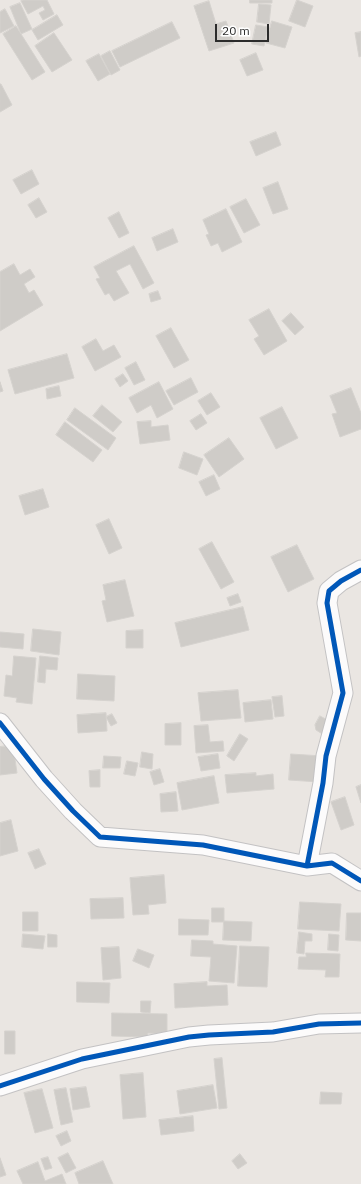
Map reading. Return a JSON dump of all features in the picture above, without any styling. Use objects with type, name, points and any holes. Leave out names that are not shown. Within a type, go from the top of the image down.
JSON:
[{"type":"street","points":[[307,866],[323,783],[326,756],[343,693],[327,603],[329,590],[341,580],[361,570]]},
{"type":"street","points":[[0,723],[44,779],[73,812],[100,837],[203,845],[307,866],[332,863],[361,881]]},
{"type":"street","points":[[0,1086],[82,1059],[189,1037],[273,1032],[319,1024],[361,1022]]},
{"type":"building","points":[[47,0],[54,14],[43,20],[39,13],[45,10],[43,6],[28,14],[21,1]]},
{"type":"building","points":[[250,0],[272,0],[272,3],[250,3]]},
{"type":"building","points":[[297,0],[313,6],[305,27],[289,21]]},
{"type":"building","points":[[209,1],[216,24],[226,21],[234,43],[209,51],[194,6]]},
{"type":"building","points":[[20,3],[32,29],[21,34],[10,7]]},
{"type":"building","points":[[259,4],[271,5],[269,24],[257,22]]},
{"type":"building","points":[[5,9],[14,26],[0,33],[0,12]]},
{"type":"building","points":[[57,15],[63,25],[38,40],[32,30]]},
{"type":"building","points":[[272,21],[292,27],[285,48],[266,43]]},
{"type":"building","points":[[172,22],[180,38],[120,67],[112,51]]},
{"type":"building","points":[[256,25],[268,27],[264,46],[252,44]]},
{"type":"building","points":[[16,26],[45,72],[32,80],[3,34]]},
{"type":"building","points":[[361,32],[361,56],[359,57],[355,33]]},
{"type":"building","points":[[54,33],[72,60],[52,72],[35,46]]},
{"type":"building","points":[[110,51],[120,70],[111,75],[101,56]]},
{"type":"building","points":[[256,53],[263,70],[247,76],[240,60]]},
{"type":"building","points":[[99,54],[110,74],[98,81],[86,61]]},
{"type":"building","points":[[0,84],[12,105],[0,112]]},
{"type":"building","points":[[276,132],[281,145],[256,156],[250,142]]},
{"type":"building","points":[[32,170],[39,184],[21,194],[13,180]]},
{"type":"building","points":[[278,182],[288,209],[273,214],[263,188]]},
{"type":"building","points":[[39,198],[47,212],[36,218],[28,205]]},
{"type":"building","points":[[246,199],[260,225],[244,233],[230,207]]},
{"type":"building","points":[[226,209],[242,242],[222,252],[218,243],[211,246],[206,235],[209,234],[203,220]]},
{"type":"building","points":[[119,212],[129,233],[119,238],[108,218]]},
{"type":"building","points":[[173,229],[178,242],[157,251],[152,238]]},
{"type":"building","points":[[134,246],[154,283],[143,289],[130,264],[116,271],[129,293],[114,301],[109,293],[105,295],[96,279],[100,278],[94,267]]},
{"type":"building","points":[[14,264],[20,275],[30,269],[35,277],[24,284],[29,293],[34,290],[43,305],[0,331],[0,272]]},
{"type":"building","points":[[158,291],[161,299],[151,302],[149,294]]},
{"type":"building","points":[[269,309],[287,341],[264,355],[254,339],[259,336],[249,320]]},
{"type":"building","points":[[291,313],[304,327],[295,335],[282,321]]},
{"type":"building","points":[[171,328],[189,360],[174,368],[156,336]]},
{"type":"building","points":[[96,339],[103,351],[114,345],[121,357],[95,371],[82,347]]},
{"type":"building","points":[[67,354],[74,378],[15,394],[8,370]]},
{"type":"building","points":[[136,362],[145,380],[134,385],[125,368]]},
{"type":"building","points":[[123,374],[128,381],[120,387],[115,379]]},
{"type":"building","points":[[191,378],[198,392],[174,405],[166,391]]},
{"type":"building","points":[[0,382],[3,391],[0,392]]},
{"type":"building","points":[[159,382],[173,409],[157,418],[151,405],[137,413],[129,398]]},
{"type":"building","points":[[59,386],[61,396],[47,399],[46,389]]},
{"type":"building","points":[[351,388],[361,413],[361,429],[340,437],[332,414],[337,413],[330,396]]},
{"type":"building","points":[[211,393],[220,407],[207,415],[198,401]]},
{"type":"building","points":[[102,405],[122,422],[113,432],[93,416]]},
{"type":"building","points":[[282,407],[298,438],[276,449],[260,418]]},
{"type":"building","points":[[75,408],[116,438],[108,450],[67,420]]},
{"type":"building","points":[[201,414],[207,423],[196,430],[190,421]]},
{"type":"building","points":[[151,421],[151,427],[168,425],[170,440],[140,444],[137,422]]},
{"type":"building","points":[[65,422],[102,450],[93,462],[56,435]]},
{"type":"building","points":[[229,438],[244,459],[219,477],[204,455]]},
{"type":"building","points":[[184,452],[203,459],[197,475],[179,468]]},
{"type":"building","points":[[214,475],[220,489],[206,496],[199,482]]},
{"type":"building","points":[[43,489],[49,507],[25,515],[19,496]]},
{"type":"building","points":[[109,519],[122,548],[109,554],[96,525]]},
{"type":"building","points":[[212,542],[234,582],[221,589],[199,549]]},
{"type":"building","points":[[297,545],[314,579],[288,592],[271,557]]},
{"type":"building","points":[[125,580],[134,616],[107,622],[102,601],[106,600],[103,585]]},
{"type":"building","points":[[238,594],[241,602],[230,606],[227,598]]},
{"type":"building","points":[[243,607],[249,630],[181,647],[175,623]]},
{"type":"building","points":[[33,629],[61,632],[59,655],[31,651]]},
{"type":"building","points":[[143,630],[143,648],[126,648],[126,631]]},
{"type":"building","points":[[0,632],[24,634],[23,649],[0,647]]},
{"type":"building","points":[[14,656],[36,658],[32,704],[16,702],[17,698],[4,696],[6,675],[12,676]]},
{"type":"building","points":[[40,656],[58,658],[57,670],[46,669],[45,683],[38,682]]},
{"type":"building","points":[[78,674],[115,676],[114,701],[77,699]]},
{"type":"building","points":[[238,690],[241,718],[201,721],[198,693]]},
{"type":"building","points":[[282,696],[284,716],[275,717],[272,697]]},
{"type":"building","points":[[271,700],[273,719],[245,722],[243,703]]},
{"type":"building","points":[[106,713],[107,731],[78,733],[77,715]]},
{"type":"building","points":[[112,714],[117,723],[111,726],[106,717]]},
{"type":"building","points":[[320,716],[331,722],[324,735],[316,730],[315,725]]},
{"type":"building","points":[[181,723],[181,745],[165,745],[165,724]]},
{"type":"building","points":[[208,725],[210,742],[223,741],[224,751],[196,753],[194,726]]},
{"type":"building","points":[[240,734],[248,739],[234,761],[227,756]]},
{"type":"building","points":[[13,745],[17,773],[0,775],[0,747]]},
{"type":"building","points":[[142,752],[153,754],[152,769],[140,767]]},
{"type":"building","points":[[218,754],[220,768],[201,771],[198,757]]},
{"type":"building","points":[[291,754],[322,756],[319,782],[289,780]]},
{"type":"building","points":[[104,756],[121,757],[120,768],[103,768]]},
{"type":"building","points":[[127,761],[138,763],[135,776],[124,774]]},
{"type":"building","points":[[160,769],[164,782],[154,785],[150,772]]},
{"type":"building","points":[[100,770],[100,787],[90,787],[89,771]]},
{"type":"building","points":[[256,773],[256,776],[273,774],[274,789],[227,793],[225,775]]},
{"type":"building","points":[[214,776],[219,803],[182,810],[177,783]]},
{"type":"building","points":[[361,785],[361,803],[356,787]]},
{"type":"building","points":[[176,792],[178,811],[161,812],[160,794]]},
{"type":"building","points":[[345,797],[354,825],[341,830],[331,802]]},
{"type":"building","points":[[11,820],[18,851],[0,856],[0,823]]},
{"type":"building","points":[[39,849],[46,864],[35,869],[28,853]]},
{"type":"building","points":[[164,875],[166,903],[148,905],[149,914],[133,915],[130,878]]},
{"type":"building","points":[[123,898],[124,918],[91,919],[90,899]]},
{"type":"building","points":[[300,902],[341,904],[339,931],[298,929]]},
{"type":"building","points":[[212,908],[224,908],[224,922],[212,922]]},
{"type":"building","points":[[23,912],[38,912],[38,931],[23,931]]},
{"type":"building","points":[[347,913],[361,913],[361,941],[346,940]]},
{"type":"building","points":[[179,919],[209,920],[208,935],[179,935]]},
{"type":"building","points":[[224,921],[252,922],[251,941],[223,940]]},
{"type":"building","points":[[299,932],[312,934],[312,941],[305,941],[304,954],[297,953]]},
{"type":"building","points":[[23,934],[45,936],[43,949],[22,947]]},
{"type":"building","points":[[48,934],[57,935],[57,947],[48,947]]},
{"type":"building","points":[[329,934],[339,935],[338,951],[328,950]]},
{"type":"building","points":[[192,940],[213,941],[213,944],[237,946],[234,983],[209,981],[211,957],[191,956]]},
{"type":"building","points":[[240,946],[269,947],[267,987],[238,986]]},
{"type":"building","points":[[119,947],[121,978],[103,980],[101,948]]},
{"type":"building","points":[[138,949],[154,955],[149,968],[133,961]]},
{"type":"building","points":[[306,953],[340,954],[339,977],[325,977],[326,970],[298,969],[299,957],[306,957]]},
{"type":"building","points":[[77,982],[110,983],[109,1003],[77,1002]]},
{"type":"building","points":[[207,982],[207,986],[227,985],[228,1005],[175,1008],[174,984]]},
{"type":"building","points":[[141,1001],[151,1001],[150,1013],[141,1012]]},
{"type":"building","points":[[112,1013],[167,1014],[167,1034],[148,1033],[147,1037],[112,1036]]},
{"type":"building","points":[[5,1031],[15,1031],[15,1054],[5,1054]]},
{"type":"building","points":[[222,1058],[227,1108],[219,1109],[214,1059]]},
{"type":"building","points":[[143,1073],[146,1117],[123,1119],[120,1075]]},
{"type":"building","points":[[213,1085],[217,1108],[180,1114],[177,1091]]},
{"type":"building","points":[[86,1087],[90,1107],[73,1110],[70,1089]]},
{"type":"building","points":[[66,1088],[73,1122],[61,1125],[54,1090]]},
{"type":"building","points":[[42,1089],[53,1128],[35,1133],[24,1093]]},
{"type":"building","points":[[321,1092],[342,1093],[341,1104],[320,1104]]},
{"type":"building","points":[[193,1116],[194,1131],[161,1135],[159,1120]]},
{"type":"building","points":[[67,1131],[71,1141],[61,1146],[56,1136]]},
{"type":"building","points":[[68,1153],[76,1168],[66,1173],[58,1158]]},
{"type":"building","points":[[240,1154],[247,1163],[238,1169],[232,1161]]},
{"type":"building","points":[[48,1157],[52,1168],[45,1170],[41,1159]]},
{"type":"building","points":[[0,1158],[6,1175],[0,1177]]},
{"type":"building","points":[[103,1161],[113,1184],[79,1184],[75,1173]]},
{"type":"building","points":[[38,1162],[45,1181],[62,1174],[66,1184],[23,1184],[17,1171]]},
{"type":"cycle path","points":[[307,866],[323,783],[326,756],[343,693],[327,603],[329,591],[341,581],[361,570]]},
{"type":"cycle path","points":[[0,723],[44,779],[73,811],[100,837],[203,845],[307,866],[332,863],[361,881]]},
{"type":"cycle path","points":[[0,1086],[82,1059],[189,1037],[273,1032],[319,1024],[361,1023]]}]
